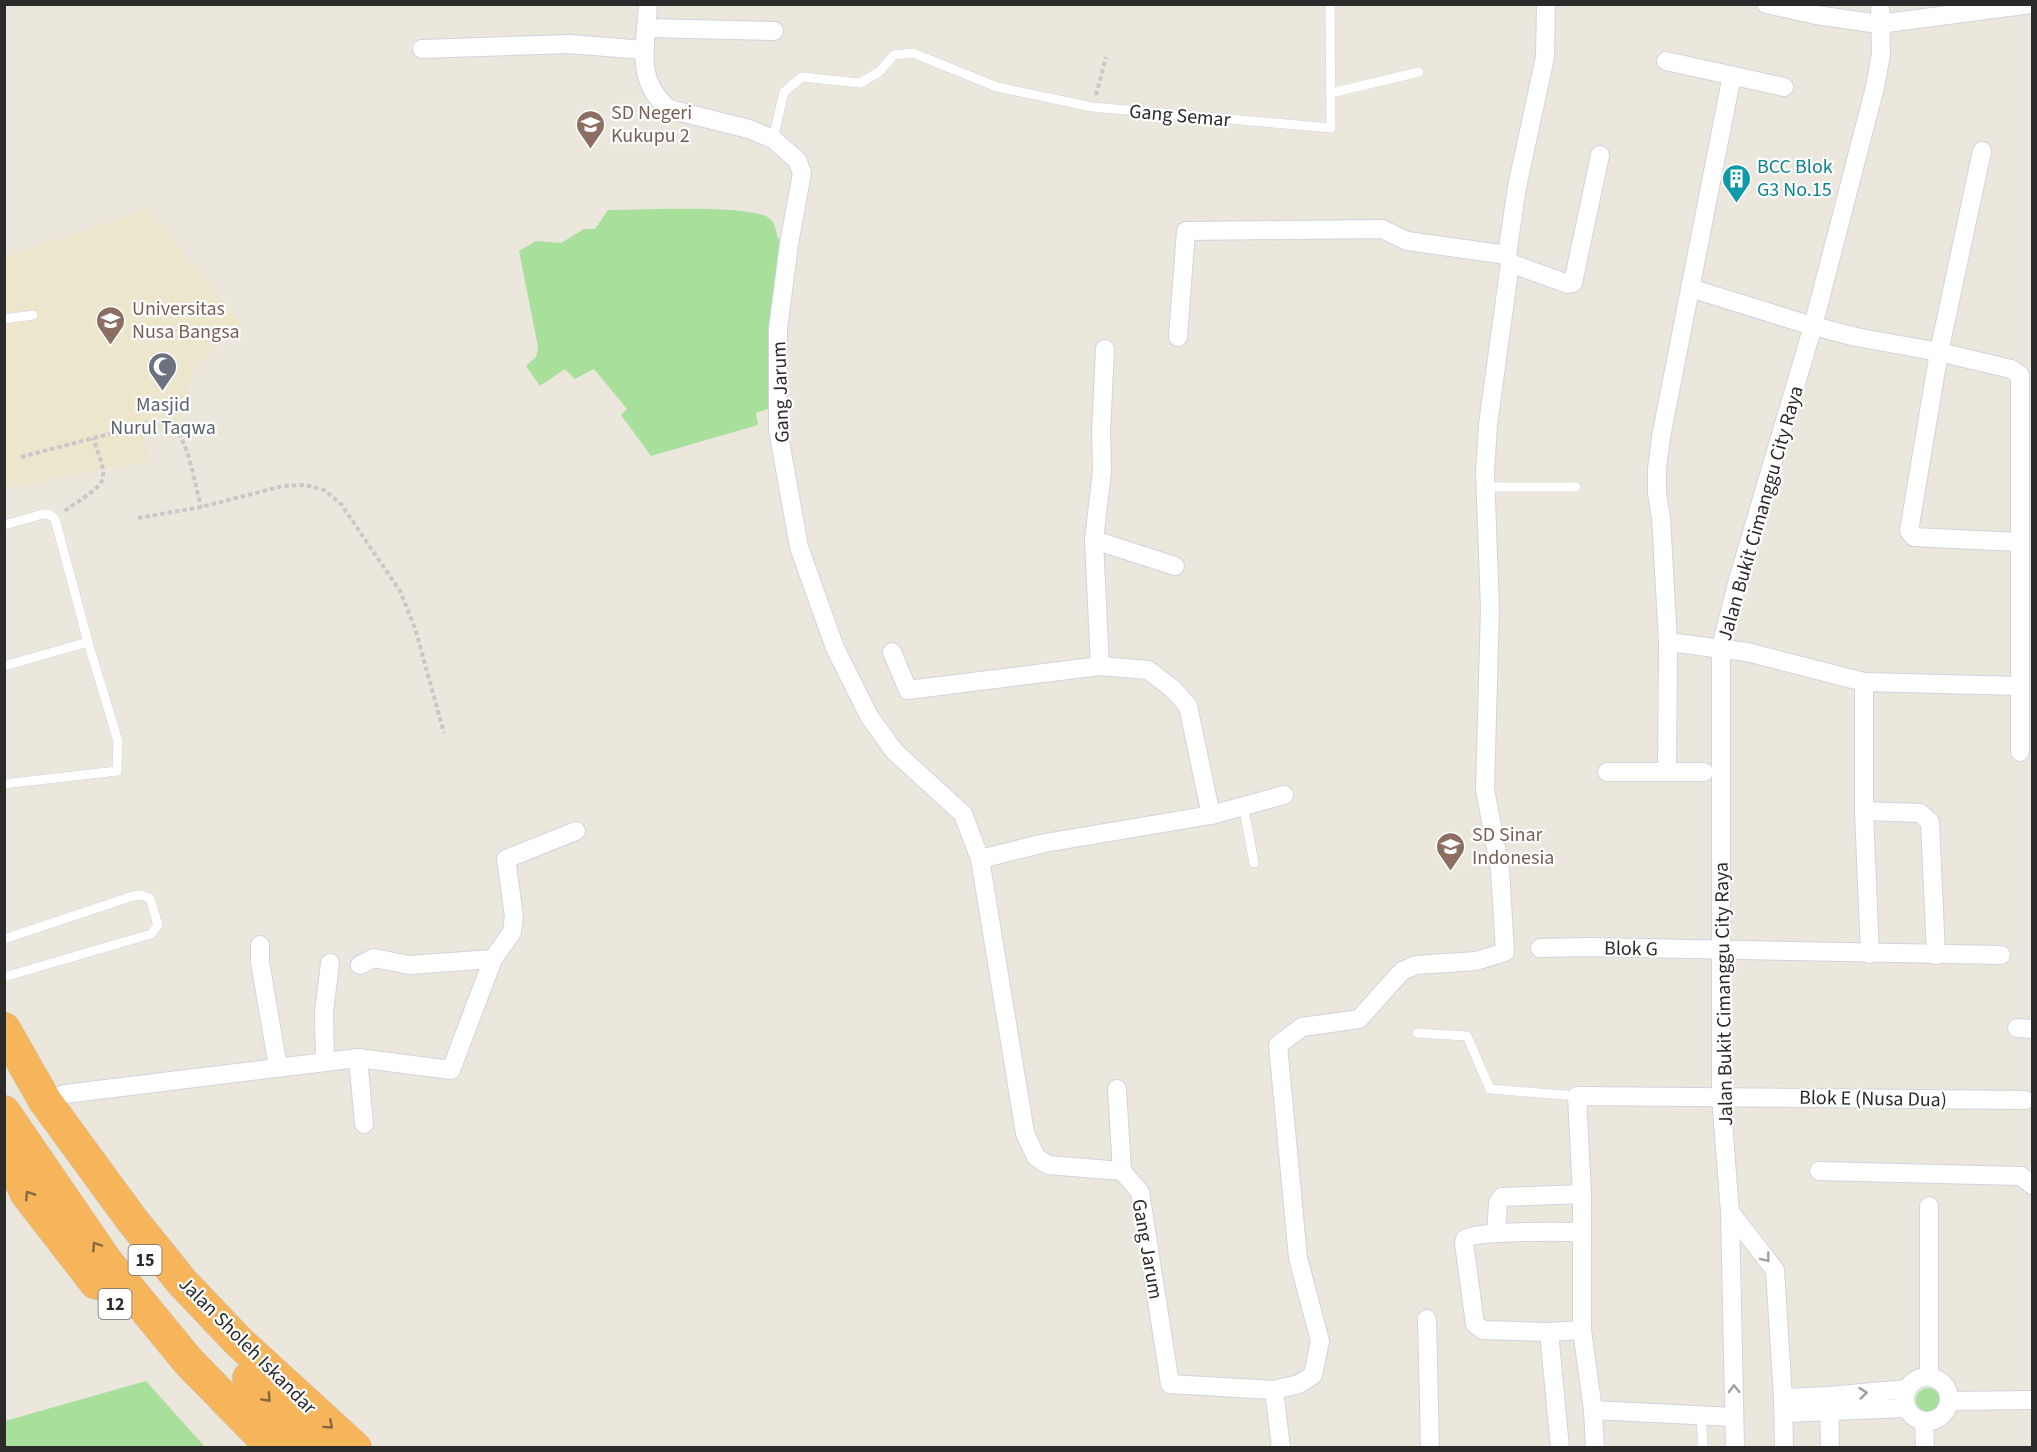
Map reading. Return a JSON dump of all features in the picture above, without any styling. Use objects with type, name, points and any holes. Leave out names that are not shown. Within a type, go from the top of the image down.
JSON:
[{"type":"highway","name":"Jalan Sholeh Iskandar","points":[[4,1029],[45,1101],[132,1220],[182,1282],[238,1341],[355,1448]]},
{"type":"highway","name":"15","points":[[4,1050],[41,1112],[127,1238],[204,1330],[314,1448]]},
{"type":"highway","name":"15","points":[[4,1112],[106,1261],[188,1361],[273,1448]]},
{"type":"highway","name":"12","points":[[4,1147],[27,1194],[91,1276],[243,1448]]},
{"type":"street","name":"Gang Jarum","points":[[648,4],[644,51],[645,71],[653,94],[669,109],[749,129],[773,139],[797,160],[802,173],[789,244],[778,329],[778,430],[799,547],[835,648],[869,716],[894,751],[963,814],[980,859],[1024,1132],[1028,1141],[1036,1157],[1048,1165],[1122,1171],[1140,1192],[1170,1383],[1274,1390]]},
{"type":"street","points":[[1281,1448],[1274,1390],[1299,1384],[1313,1375],[1320,1341],[1298,1258],[1278,1045],[1302,1027],[1359,1019],[1402,971],[1416,965],[1476,961],[1505,952],[1500,870],[1485,789],[1490,608],[1486,487],[1488,425],[1517,188],[1545,57],[1546,4]]},
{"type":"street","points":[[1766,4],[1815,15],[1879,24],[2031,4]]},
{"type":"street","name":"Jalan Bukit Cimanggu City Raya","points":[[1735,1448],[1730,1212],[1721,1097],[1721,647],[1738,580],[1813,326],[1875,87],[1881,54],[1880,4]]},
{"type":"street","points":[[647,27],[774,31]]},
{"type":"street","points":[[422,50],[569,44],[644,51]]},
{"type":"street","points":[[1665,61],[1784,87]]},
{"type":"street","points":[[1667,772],[1668,642],[1657,469],[1731,75]]},
{"type":"street","points":[[1982,152],[1939,352],[1909,531],[1914,537],[2019,542]]},
{"type":"street","points":[[1178,337],[1186,231],[1382,229],[1407,241],[1509,259],[1568,284],[1573,283],[1600,155]]},
{"type":"street","points":[[1690,288],[1813,326],[2011,369],[2020,375],[2020,752]]},
{"type":"street","points":[[1100,666],[1094,540],[1102,471],[1101,432],[1105,349]]},
{"type":"street","points":[[1094,540],[1175,566]]},
{"type":"street","points":[[1668,642],[1721,647],[1752,653],[1864,682],[2020,686]]},
{"type":"street","points":[[892,652],[908,690],[1100,666],[1148,670],[1173,689],[1188,706],[1211,815]]},
{"type":"street","points":[[1864,682],[1864,811],[1870,954]]},
{"type":"street","points":[[1606,772],[1704,772]]},
{"type":"street","points":[[980,859],[1045,843],[1211,815],[1284,795]]},
{"type":"street","points":[[1864,811],[1920,813],[1930,822],[1936,955]]},
{"type":"street","points":[[45,1101],[65,1094],[358,1058],[451,1070],[493,959],[512,932],[514,916],[507,859],[576,831]]},
{"type":"street","points":[[260,945],[260,962],[278,1067]]},
{"type":"street","name":"Blok G","points":[[1540,948],[2001,955]]},
{"type":"street","points":[[360,965],[374,958],[410,965],[493,959]]},
{"type":"street","points":[[325,1062],[324,1012],[330,963]]},
{"type":"street","points":[[358,1058],[364,1124]]},
{"type":"street","points":[[1117,1089],[1122,1171]]},
{"type":"street","points":[[1577,1096],[1582,1194],[1582,1330],[1593,1410],[1595,1448]]},
{"type":"street","name":"Blok E (Nusa Dua)","points":[[1577,1096],[2025,1101]]},
{"type":"street","points":[[1819,1171],[2021,1176],[2032,1185]]},
{"type":"street","points":[[1496,1233],[1498,1203],[1502,1197],[1582,1194]]},
{"type":"street","points":[[1929,1206],[1929,1377]]},
{"type":"street","points":[[1730,1212],[1775,1270],[1784,1405],[1784,1448]]},
{"type":"street","points":[[1581,1232],[1496,1233],[1469,1236],[1465,1239],[1475,1324],[1483,1330],[1549,1332],[1582,1330]]},
{"type":"street","points":[[1427,1319],[1430,1448]]},
{"type":"street","points":[[1549,1332],[1560,1448]]},
{"type":"street","points":[[1929,1377],[1937,1379],[1944,1384],[1949,1401],[1947,1409],[1941,1417],[1924,1422],[1910,1414],[1905,1408],[1906,1389],[1916,1379],[1929,1377]]},
{"type":"street","points":[[1829,1403],[1906,1389]]},
{"type":"street","points":[[1949,1401],[2032,1400]]},
{"type":"street","points":[[1784,1405],[1829,1403],[1905,1408]]},
{"type":"street","points":[[1829,1403],[1830,1448]]},
{"type":"street","points":[[1593,1410],[1734,1417]]},
{"type":"street","points":[[1924,1422],[1925,1448]]},
{"type":"lane","name":"Gang Semar","points":[[773,139],[784,93],[802,77],[860,83],[879,72],[894,55],[913,53],[997,87],[1092,107],[1330,128],[1330,4]]},
{"type":"lane","points":[[1331,93],[1419,72]]},
{"type":"lane","points":[[4,319],[33,315]]},
{"type":"lane","points":[[1486,487],[1576,487]]},
{"type":"lane","points":[[4,525],[43,514],[50,514],[55,519],[88,642],[118,741],[117,771],[4,784]]},
{"type":"lane","points":[[4,666],[88,642]]},
{"type":"lane","points":[[1243,805],[1254,863]]},
{"type":"lane","points":[[4,939],[141,895],[150,898],[158,925],[151,934],[4,977]]},
{"type":"lane","points":[[1417,1033],[1467,1036],[1490,1089],[1577,1096]]},
{"type":"lane","points":[[1701,1416],[1703,1448]]},
{"type":"path","points":[[1092,107],[1106,57]]},
{"type":"path","points":[[21,457],[128,429],[144,422],[174,428],[183,441],[201,507]]},
{"type":"path","points":[[55,519],[102,483],[104,475],[93,438]]},
{"type":"path","points":[[138,518],[201,507],[283,486],[305,485],[324,490],[341,504],[400,591],[415,628],[444,733]]},
{"type":"shaded area","name":"Universitas Nusa Bangsa","points":[[147,208],[240,323],[194,369],[179,425],[144,435],[148,461],[5,488],[4,257],[83,232]]},
{"type":"green space","points":[[718,209],[740,211],[769,218],[773,222],[778,239],[790,239],[768,409],[756,413],[758,425],[651,456],[621,415],[627,409],[594,369],[575,379],[565,369],[540,386],[526,366],[536,357],[538,347],[519,251],[536,241],[561,243],[584,229],[595,229],[608,210]]},
{"type":"green space","points":[[146,1381],[205,1447],[5,1447],[5,1421]]},
{"type":"green space","points":[[1928,1388],[1933,1389],[1939,1395],[1939,1405],[1933,1411],[1928,1412],[1923,1411],[1917,1405],[1916,1400],[1917,1395],[1923,1389]]},
{"type":"place","name":"SD Negeri Kukupu 2","points":[[590,150]]},
{"type":"place","name":"BCC Blok G3 No.15","points":[[1736,204]]},
{"type":"place","name":"Universitas Nusa Bangsa","points":[[111,346]]},
{"type":"place","name":"Masjid Nurul Taqwa","points":[[163,392]]},
{"type":"place","name":"SD Sinar Indonesia","points":[[1451,872]]}]
